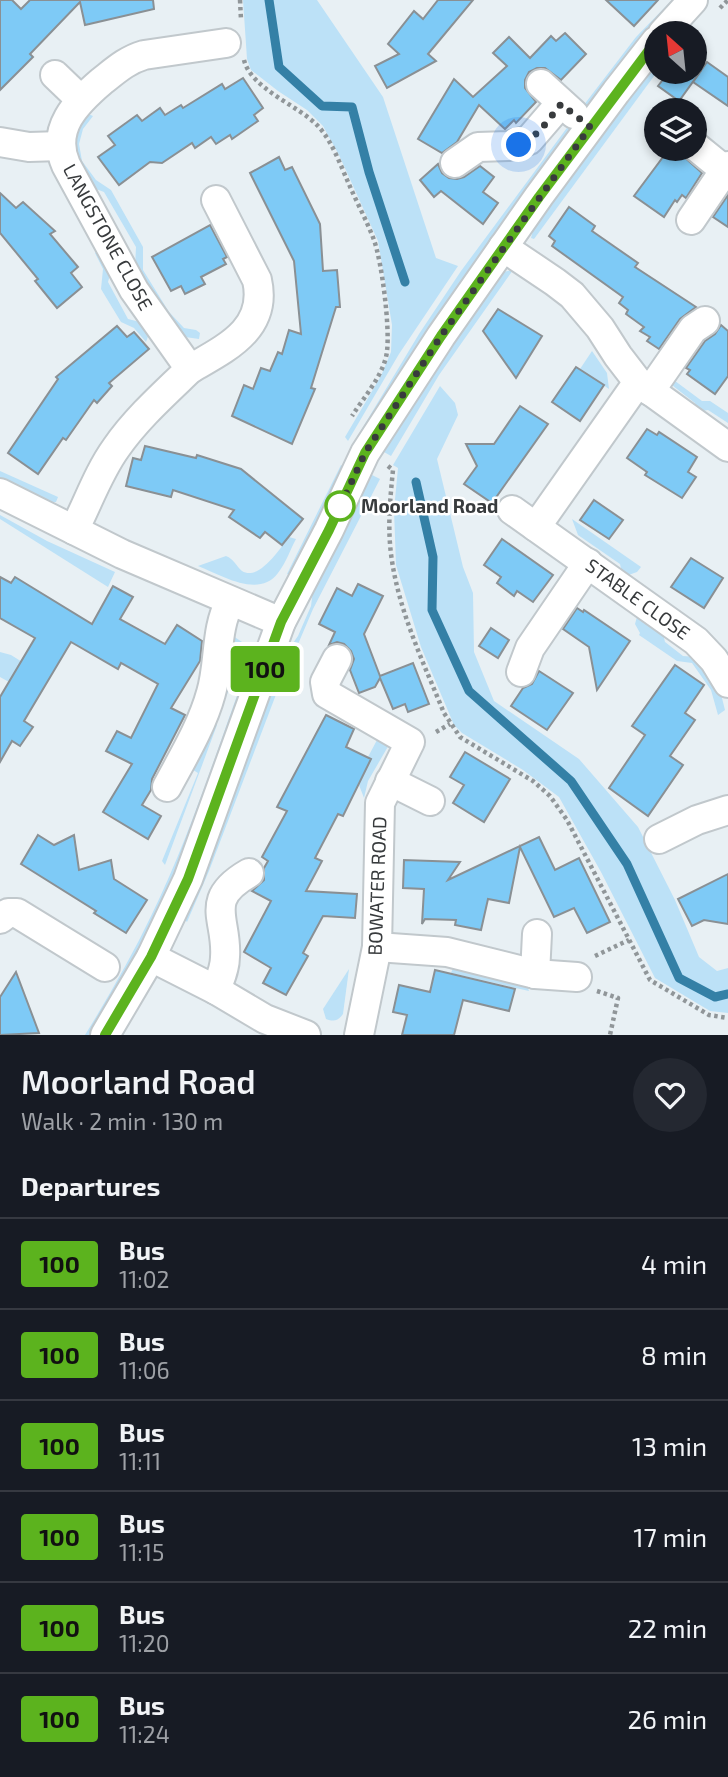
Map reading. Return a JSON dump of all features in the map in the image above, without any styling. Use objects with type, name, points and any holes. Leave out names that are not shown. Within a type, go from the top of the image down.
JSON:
[{"type":"street","points":[[674,21],[694,0]]},
{"type":"street","name":"LANGSTONE CLOSE","points":[[190,369],[134,289],[66,165],[61,146],[65,122],[80,99],[120,66],[144,55],[237,41]]},
{"type":"street","points":[[105,1035],[151,957],[188,879],[281,622],[365,453],[503,247],[644,57]]},
{"type":"street","points":[[55,75],[80,99]]},
{"type":"street","points":[[456,163],[478,147],[508,146],[529,140],[551,94],[590,127]]},
{"type":"street","points":[[0,142],[29,147],[61,146]]},
{"type":"street","points":[[691,220],[725,167],[707,154]]},
{"type":"street","points":[[74,530],[104,467],[131,428],[190,369],[244,334],[251,325],[259,305],[260,292],[251,268],[216,200]]},
{"type":"street","points":[[503,247],[572,295],[644,387],[728,447]]},
{"type":"street","points":[[536,527],[644,387],[693,329],[705,321]]},
{"type":"street","points":[[0,493],[122,554],[281,622]]},
{"type":"street","name":"STABLE CLOSE","points":[[512,510],[696,641],[714,660],[728,683]]},
{"type":"street","points":[[521,673],[530,648],[588,562]]},
{"type":"street","points":[[167,787],[211,694],[216,676],[222,620],[230,602]]},
{"type":"street","name":"BOWATER ROAD","points":[[337,659],[325,682],[327,694],[410,742],[380,803],[377,947],[359,1035]]},
{"type":"street","points":[[390,781],[430,801]]},
{"type":"street","points":[[659,839],[697,820],[728,810]]},
{"type":"street","points":[[216,990],[226,955],[221,905],[232,885],[249,873]]},
{"type":"street","points":[[0,919],[17,913],[105,967]]},
{"type":"street","points":[[535,974],[537,934]]},
{"type":"street","points":[[377,947],[447,952],[535,974],[583,975]]},
{"type":"street","points":[[151,957],[265,1019],[306,1035]]},
{"type":"path","points":[[240,0],[237,41],[246,67],[250,74],[303,112],[320,128],[338,159],[374,242],[387,320],[387,353],[381,370],[348,423]]},
{"type":"path","points":[[365,453],[393,470],[389,525],[395,579],[406,617],[444,713],[460,737],[533,781],[550,796],[567,820],[650,980],[709,1015],[728,1018]]},
{"type":"path","points":[[383,479],[394,458]]},
{"type":"path","points":[[610,1035],[618,998],[583,975],[629,940]]},
{"type":"shaded area","points":[[243,0],[317,0],[383,97],[436,258],[458,266],[399,354],[348,441],[345,437],[381,376],[391,352],[392,325],[378,241],[323,126],[307,110],[251,70],[247,59]]},
{"type":"shaded area","points":[[672,0],[680,0],[663,21],[652,21]]},
{"type":"shaded area","points":[[644,29],[644,43],[587,112],[580,110]]},
{"type":"shaded area","points":[[644,76],[644,84],[648,84],[534,239],[531,238],[534,226]]},
{"type":"shaded area","points":[[86,113],[93,116],[83,129],[79,144],[82,161],[96,180],[111,190],[143,247],[143,270],[169,312],[184,328],[200,333],[199,339],[185,337],[173,327],[135,268],[136,247],[104,192],[88,186],[71,140]]},
{"type":"shaded area","points":[[569,125],[573,131],[467,274],[361,440],[357,437],[419,334],[461,271]]},
{"type":"shaded area","points":[[99,249],[112,267],[108,282],[128,319],[144,323],[150,331],[146,342],[134,328],[121,322],[101,289],[103,269],[95,253]]},
{"type":"shaded area","points":[[513,270],[439,375],[391,456],[384,452],[432,373],[503,272]]},
{"type":"shaded area","points":[[592,351],[607,373],[609,389],[580,369]]},
{"type":"shaded area","points":[[671,378],[702,401],[710,401],[728,413],[728,423],[708,410],[696,412],[695,403],[668,382]]},
{"type":"shaded area","points":[[440,386],[455,403],[458,415],[437,459],[463,567],[473,593],[474,652],[494,701],[579,759],[638,827],[675,900],[699,957],[717,971],[728,968],[728,1013],[710,1011],[655,978],[559,797],[454,725],[421,647],[396,565],[394,510],[398,468],[393,465]]},
{"type":"shaded area","points":[[341,465],[347,468],[292,575],[287,574]]},
{"type":"shaded area","points":[[0,471],[58,497],[56,502],[50,502],[0,479]]},
{"type":"shaded area","points":[[372,475],[380,479],[313,609],[284,677],[277,674],[286,653],[298,636],[311,606],[313,590],[334,546]]},
{"type":"shaded area","points":[[0,515],[47,541],[115,572],[108,587],[0,519]]},
{"type":"shaded area","points":[[572,519],[641,567],[637,572],[623,577],[620,564],[578,535]]},
{"type":"shaded area","points":[[289,537],[296,539],[283,565],[270,581],[261,584],[240,583],[198,566],[226,556],[242,571],[255,572],[269,562]]},
{"type":"shaded area","points":[[638,613],[662,629],[665,642],[683,656],[697,657],[719,686],[725,710],[718,715],[711,690],[692,663],[677,661],[639,635],[635,624]]},
{"type":"shaded area","points":[[233,636],[242,642],[245,648],[226,697],[223,698]]},
{"type":"shaded area","points":[[0,652],[27,665],[24,669],[19,665],[9,682],[0,677]]},
{"type":"shaded area","points":[[246,671],[252,672],[158,916],[92,1035],[85,1035],[128,960],[166,884],[191,824]]},
{"type":"shaded area","points":[[274,682],[280,684],[187,922],[184,919]]},
{"type":"shaded area","points":[[215,722],[217,725],[165,865],[162,861],[198,773],[190,768]]},
{"type":"shaded area","points":[[377,740],[390,743],[368,781],[364,798],[359,785],[371,759],[368,757]]},
{"type":"shaded area","points":[[457,964],[526,983],[529,991],[451,973]]},
{"type":"shaded area","points":[[349,969],[343,1014],[336,1020],[326,1019],[323,1009]]},
{"type":"building","points":[[0,0],[12,0],[21,9],[30,0],[153,0],[154,9],[85,25],[80,2],[30,54],[33,57],[0,90]]},
{"type":"building","points":[[438,0],[473,0],[428,54],[436,61],[387,88],[375,66],[399,54],[388,44],[414,11],[423,19]]},
{"type":"building","points":[[606,0],[658,0],[634,26]]},
{"type":"building","points":[[565,33],[586,54],[561,80],[545,68],[529,72],[525,88],[536,102],[516,123],[514,120],[505,129],[479,105],[457,142],[442,153],[418,139],[454,79],[473,97],[507,66],[493,53],[509,37],[530,58],[551,36],[556,41]]},
{"type":"building","points":[[707,62],[728,77],[728,106],[696,84],[707,84]]},
{"type":"building","points":[[243,78],[263,108],[254,115],[258,121],[232,139],[230,135],[216,144],[211,137],[195,148],[192,143],[162,163],[150,162],[119,185],[98,157],[115,145],[108,136],[137,115],[142,121],[160,108],[165,115],[181,105],[183,108],[222,84],[225,89]]},
{"type":"building","points":[[691,84],[681,98],[675,98],[658,86]]},
{"type":"building","points":[[279,157],[285,170],[292,167],[320,224],[323,271],[337,270],[340,307],[336,307],[311,388],[315,389],[292,444],[232,416],[244,385],[253,389],[261,368],[270,371],[278,352],[282,354],[289,330],[301,334],[294,261],[250,173]]},
{"type":"building","points":[[660,161],[689,161],[702,173],[686,198],[682,195],[677,202],[675,200],[664,217],[634,196]]},
{"type":"building","points":[[438,164],[442,173],[449,178],[464,177],[480,166],[494,177],[483,192],[498,203],[483,224],[441,191],[434,197],[420,180]]},
{"type":"building","points":[[0,193],[16,208],[23,202],[55,231],[50,234],[78,267],[71,273],[82,287],[57,308],[35,281],[38,279],[0,233]]},
{"type":"building","points":[[728,195],[728,227],[713,217]]},
{"type":"building","points":[[569,207],[595,226],[592,231],[638,263],[635,267],[696,307],[680,319],[659,349],[647,341],[650,337],[640,331],[644,327],[626,314],[628,310],[619,303],[623,297],[552,246],[555,241],[549,236]]},
{"type":"building","points":[[210,225],[227,257],[223,259],[226,264],[201,277],[205,284],[185,294],[181,286],[171,291],[152,257]]},
{"type":"building","points":[[498,309],[542,336],[516,378],[483,331]]},
{"type":"building","points":[[721,325],[728,331],[728,376],[715,394],[687,374],[690,370],[686,368],[705,341],[715,334]]},
{"type":"building","points":[[117,326],[127,337],[134,332],[149,349],[109,383],[112,386],[97,403],[94,400],[38,474],[8,453],[58,379],[56,377]]},
{"type":"building","points":[[576,367],[604,385],[580,421],[552,402]]},
{"type":"building","points":[[520,406],[548,424],[492,503],[464,484],[477,466],[466,444],[494,444]]},
{"type":"building","points":[[647,429],[657,435],[659,432],[697,457],[688,472],[696,477],[682,498],[645,475],[647,472],[627,458]]},
{"type":"building","points":[[145,446],[196,458],[197,455],[241,469],[303,519],[282,545],[265,532],[260,538],[229,517],[234,510],[173,490],[171,497],[126,486],[133,458],[141,460]]},
{"type":"building","points":[[594,500],[623,520],[609,539],[580,520]]},
{"type":"building","points":[[502,539],[553,575],[533,602],[517,591],[514,596],[497,583],[501,577],[484,565]]},
{"type":"building","points":[[691,558],[723,578],[704,608],[671,587]]},
{"type":"building","points":[[0,577],[11,583],[15,577],[92,624],[113,586],[133,597],[120,619],[165,644],[177,625],[202,641],[200,661],[171,708],[185,715],[152,779],[151,790],[142,805],[161,816],[148,839],[103,812],[132,764],[106,751],[117,731],[131,738],[158,684],[121,663],[118,669],[71,642],[24,721],[33,727],[20,746],[12,741],[0,762],[0,697],[35,638],[0,618]]},
{"type":"building","points":[[358,584],[383,596],[364,634],[380,676],[413,663],[429,704],[408,712],[405,704],[393,709],[380,678],[375,687],[359,693],[350,670],[354,659],[351,651],[344,644],[337,642],[329,645],[335,632],[319,624],[337,588],[352,596]]},
{"type":"building","points":[[577,608],[630,641],[597,690],[589,647],[563,629]]},
{"type":"building","points":[[491,628],[509,640],[498,658],[479,646]]},
{"type":"building","points":[[675,665],[704,685],[685,713],[695,720],[670,756],[683,765],[648,816],[609,788],[645,735],[632,726]]},
{"type":"building","points":[[539,671],[573,693],[547,730],[511,706],[523,688],[532,684]]},
{"type":"building","points":[[326,715],[354,729],[346,747],[371,759],[343,816],[338,814],[315,858],[322,861],[306,891],[357,894],[355,918],[323,916],[303,953],[308,956],[286,995],[263,983],[271,968],[244,952],[271,901],[252,891],[264,880],[264,868],[268,861],[262,857],[287,811],[277,807]]},
{"type":"building","points":[[465,752],[510,779],[484,822],[453,803],[464,785],[450,777]]},
{"type":"building","points":[[38,835],[54,845],[74,835],[79,870],[111,860],[114,879],[147,900],[126,933],[21,864]]},
{"type":"building","points":[[539,837],[555,870],[579,858],[610,922],[587,933],[574,908],[554,917],[520,847],[509,903],[488,899],[481,930],[455,925],[456,920],[425,919],[422,924],[424,889],[403,888],[404,860],[460,862],[448,880]]},
{"type":"building","points":[[728,874],[728,924],[704,920],[692,926],[678,899]]},
{"type":"building","points":[[435,970],[515,989],[509,1011],[463,1000],[454,1035],[402,1035],[407,1015],[393,1012],[399,985],[430,992]]},
{"type":"building","points":[[16,972],[39,1033],[0,1035],[0,997]]},
{"type":"waterway","points":[[269,0],[279,67],[322,106],[352,107],[369,172],[405,282]]},
{"type":"waterway","points":[[416,482],[433,557],[432,610],[469,691],[571,781],[627,864],[679,978],[715,997],[728,994]]},
{"type":"bus line","name":"100","points":[[105,1035],[151,957],[188,879],[281,622],[365,453],[441,336],[539,197],[644,56]]},
{"type":"place","name":"Moorland Road","points":[[340,506]]},
{"type":"route","points":[[340,506],[338,511],[365,453],[441,336],[590,127],[561,104],[538,133],[519,145]]}]
